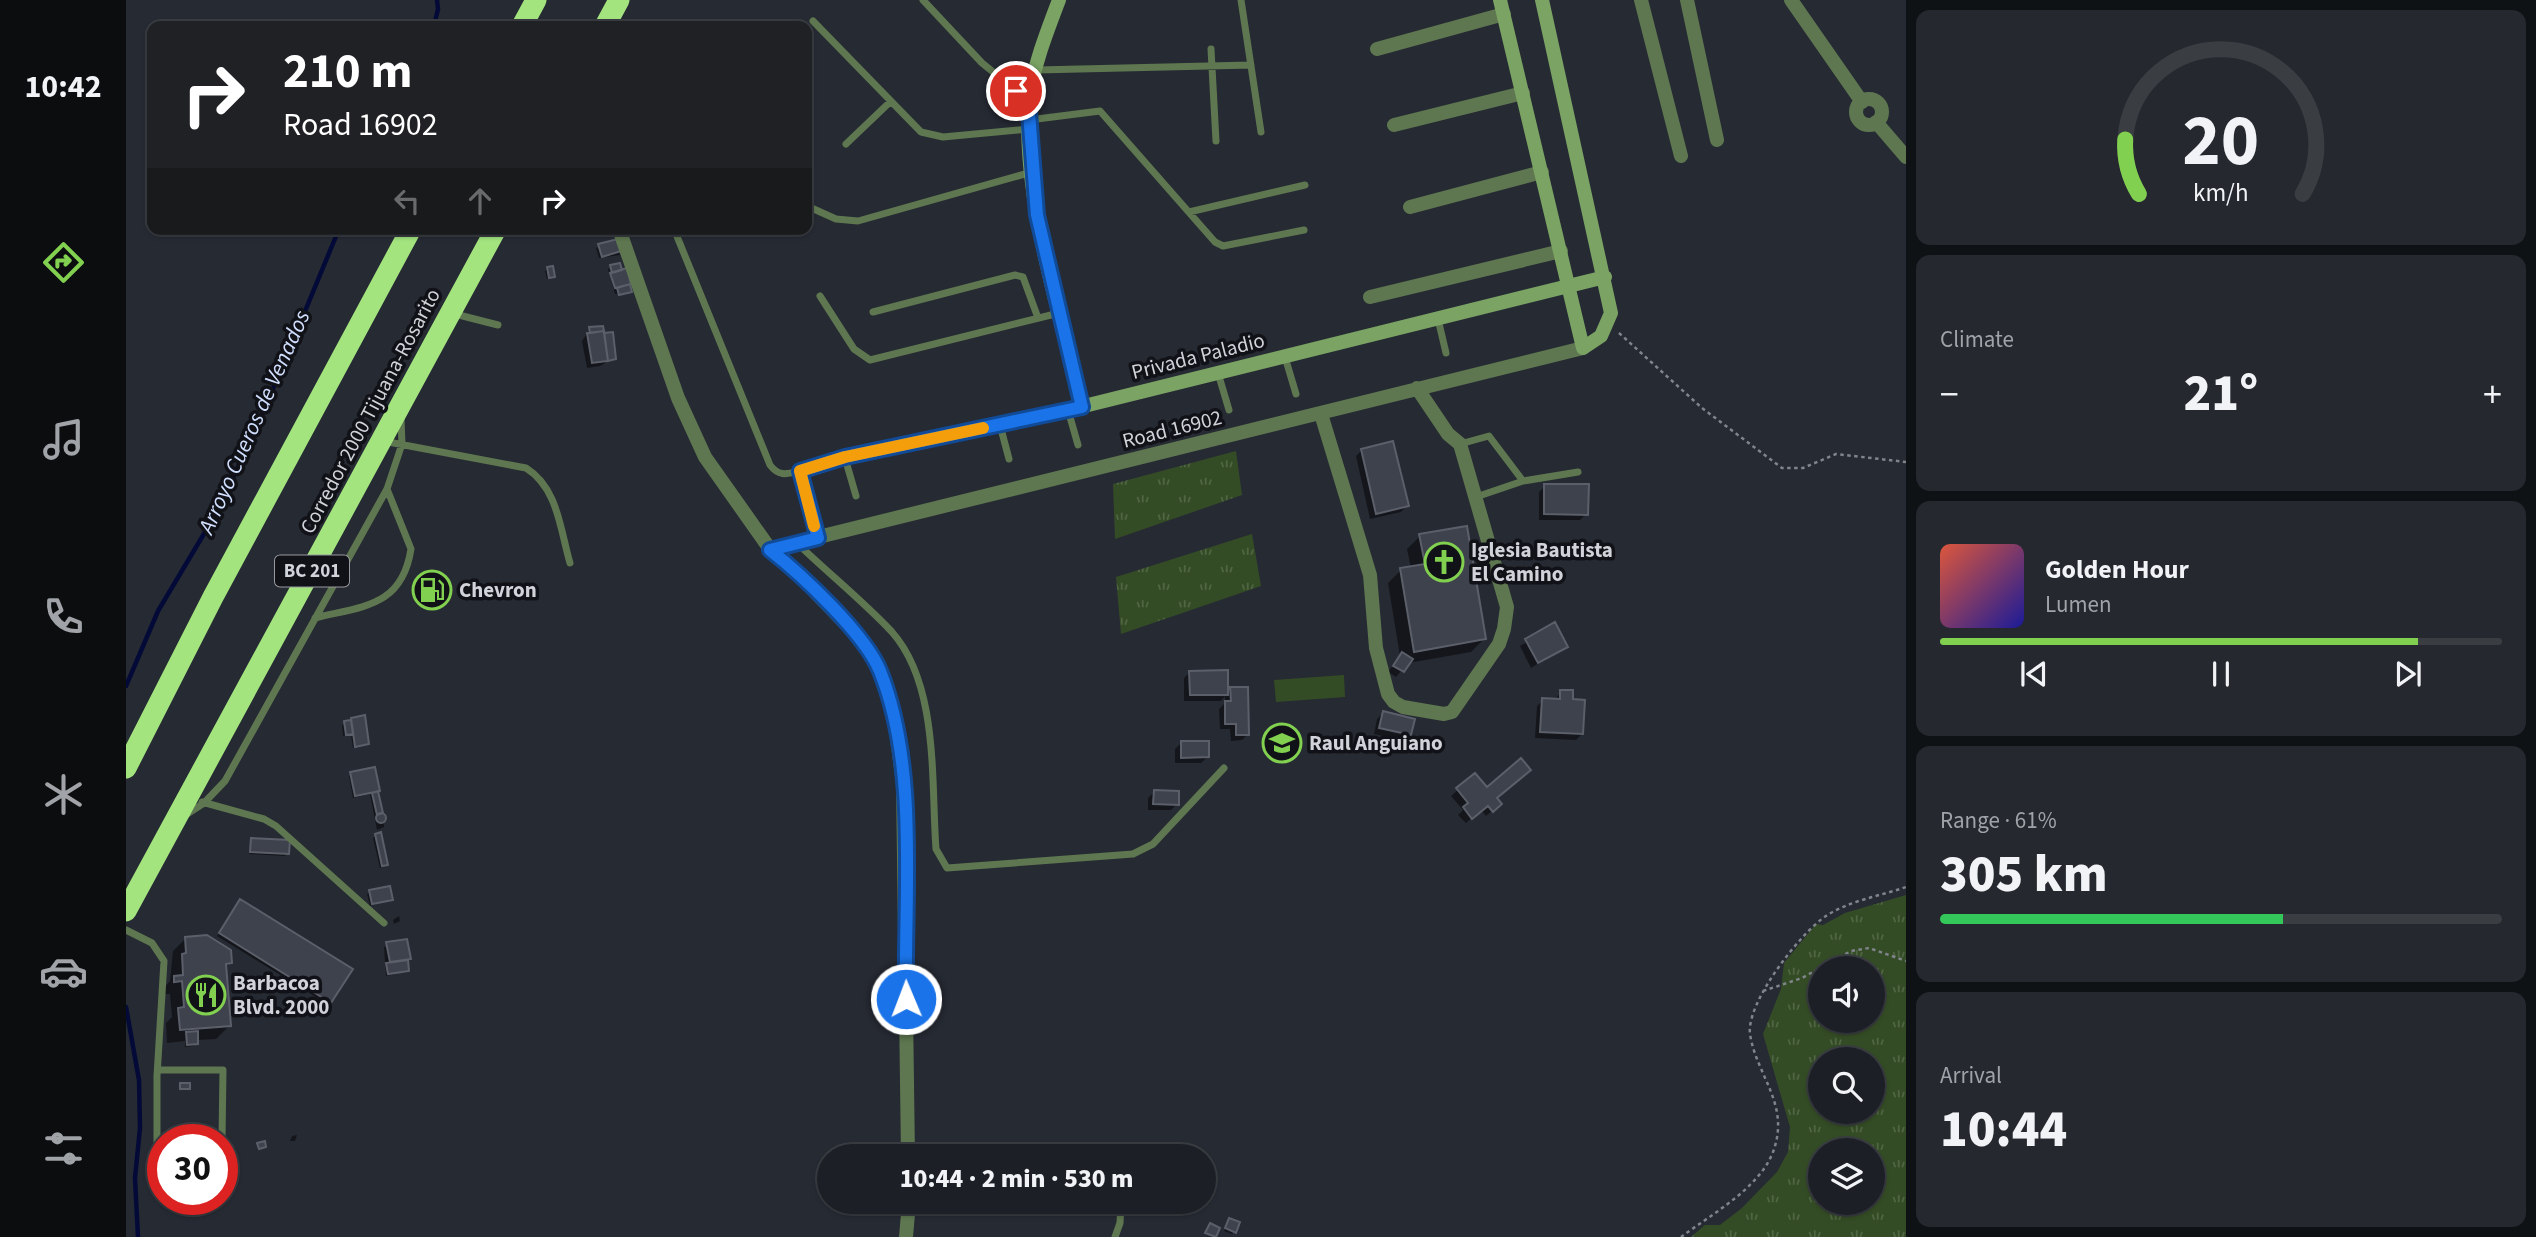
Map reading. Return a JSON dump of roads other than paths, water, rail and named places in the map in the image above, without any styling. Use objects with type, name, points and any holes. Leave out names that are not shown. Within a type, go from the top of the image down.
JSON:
[{"type":"highway","points":[[525,21],[536,0]]},
{"type":"highway","points":[[608,21],[619,0]]},
{"type":"highway","points":[[126,768],[213,597],[408,235]]},
{"type":"highway","name":"Corredor 2000 Tijuana-Rosarito","points":[[126,911],[177,820],[196,801],[392,442],[401,407],[493,235]]},
{"type":"street","points":[[1059,0],[1028,100],[1037,215],[1060,313],[1075,408]]},
{"type":"street","points":[[1377,49],[1502,7],[1583,348],[1601,336],[1609,324],[1611,313],[1542,0]]},
{"type":"street","points":[[1641,0],[1681,156]]},
{"type":"street","points":[[1687,0],[1717,140]]},
{"type":"street","points":[[1791,0],[1862,102],[1871,99],[1880,104],[1882,114],[1876,122],[1906,157]]},
{"type":"street","points":[[1394,125],[1523,93]]},
{"type":"street","points":[[1410,207],[1542,172]]},
{"type":"street","points":[[621,235],[692,430],[722,484],[770,550],[790,566],[862,641],[880,670],[895,724],[904,817],[908,1144]]},
{"type":"street","points":[[1370,297],[1561,251]]},
{"type":"street","name":"Privada Paladio","points":[[800,471],[845,457],[1075,408],[1605,278]]},
{"type":"street","name":"Road 16902","points":[[770,550],[1583,348]]},
{"type":"street","points":[[1321,414],[1370,575],[1376,648],[1388,694],[1403,707],[1444,715],[1452,712],[1489,659],[1504,629],[1507,607],[1460,444],[1448,434],[1417,388]]},
{"type":"street","points":[[800,471],[818,538]]},
{"type":"street","points":[[906,1237],[908,1214]]},
{"type":"lane","points":[[923,0],[982,63],[1028,100]]},
{"type":"lane","points":[[1241,0],[1261,132]]},
{"type":"lane","points":[[813,21],[912,125],[931,136],[1029,124],[1100,111],[1215,242],[1223,246],[1304,230]]},
{"type":"lane","points":[[1211,49],[1216,142]]},
{"type":"lane","points":[[1037,70],[1251,65]]},
{"type":"lane","points":[[846,144],[890,102]]},
{"type":"lane","points":[[812,208],[836,219],[858,221],[1033,172]]},
{"type":"lane","points":[[1189,212],[1305,186]]},
{"type":"lane","points":[[676,235],[771,465],[776,472],[784,475],[800,471]]},
{"type":"lane","points":[[873,312],[1015,275],[1023,277],[1028,284],[1038,318]]},
{"type":"lane","points":[[820,296],[854,349],[870,360],[1060,313]]},
{"type":"lane","points":[[451,313],[498,325]]},
{"type":"lane","points":[[1438,318],[1446,353]]},
{"type":"lane","points":[[1285,356],[1296,394]]},
{"type":"lane","points":[[1218,373],[1229,410]]},
{"type":"lane","points":[[1075,408],[1078,445]]},
{"type":"lane","points":[[1000,425],[1009,459]]},
{"type":"lane","points":[[1460,444],[1489,436],[1523,481]]},
{"type":"lane","points":[[196,801],[225,780],[387,489],[392,442],[526,468],[542,478],[550,491],[570,563]]},
{"type":"lane","points":[[845,457],[856,496]]},
{"type":"lane","points":[[1475,498],[1523,481],[1578,472]]},
{"type":"lane","points":[[315,618],[378,603],[393,590],[411,549],[387,489]]},
{"type":"lane","points":[[797,543],[892,632],[917,673],[926,706],[936,849],[947,867],[1133,853],[1153,844],[1224,768]]},
{"type":"lane","points":[[196,801],[264,819],[276,826],[384,923]]},
{"type":"lane","points":[[126,930],[152,943],[164,961],[158,1070],[159,1124]]},
{"type":"lane","points":[[158,1070],[223,1070],[222,1124]]},
{"type":"lane","points":[[1115,1237],[1120,1214]]},
{"type":"waterway","name":"Arroyo Cueros de Venados","points":[[435,21],[437,0]]},
{"type":"waterway","name":"Arroyo Cueros de Venados","points":[[126,686],[158,611],[211,522],[253,437],[337,235]]},
{"type":"waterway","name":"Arroyo Cueros de Venados","points":[[126,1007],[139,1080],[140,1128],[135,1178],[138,1237]]},
{"type":"place","name":"Iglesia Bautista El Camino","points":[[1444,562]]},
{"type":"place","name":"Chevron","points":[[432,590]]},
{"type":"place","name":"Raul Anguiano","points":[[1282,743]]},
{"type":"place","name":"Barbacoa Blvd. 2000","points":[[206,995]]}]
